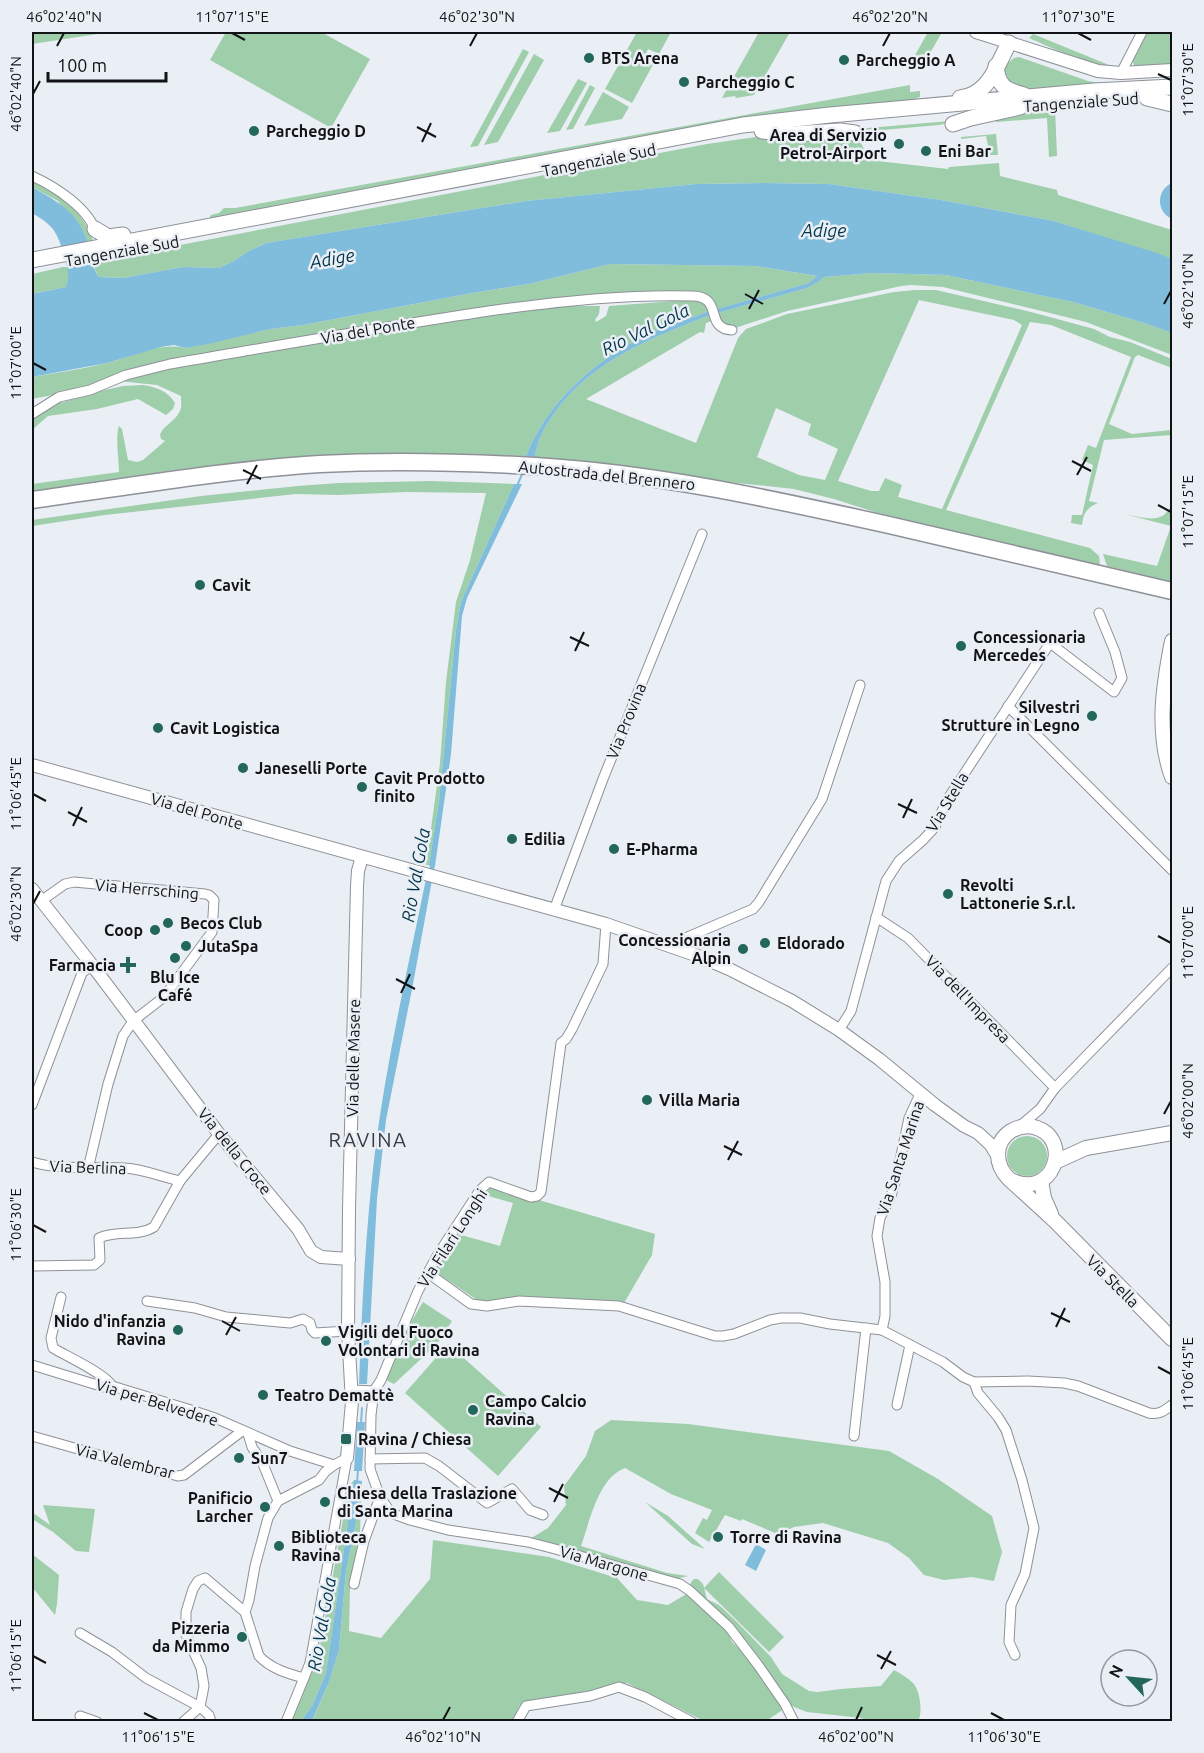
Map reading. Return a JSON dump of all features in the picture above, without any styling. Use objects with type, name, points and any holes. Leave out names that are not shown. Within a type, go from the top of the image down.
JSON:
[{"type":"highway","points":[[901,109],[922,101],[964,98],[975,94],[985,87],[1009,43]]},
{"type":"highway","points":[[996,66],[999,80],[1004,87],[1015,93],[1035,97]]},
{"type":"highway","name":"Tangenziale Sud","points":[[32,267],[61,258],[205,227],[743,125],[1094,91],[1173,87]]},
{"type":"highway","points":[[1147,98],[1173,104]]},
{"type":"highway","name":"Tangenziale Sud","points":[[97,250],[762,131],[1020,107],[1173,98]]},
{"type":"highway","points":[[953,124],[1020,107]]},
{"type":"highway","points":[[762,131],[794,134],[840,131],[855,133]]},
{"type":"highway","points":[[94,229],[108,237],[191,223],[205,227]]},
{"type":"highway","name":"Tangenziale Sud","points":[[32,260],[61,258]]},
{"type":"highway","name":"Autostrada del Brennero","points":[[32,500],[180,479],[319,465],[399,462],[650,477],[737,492],[829,512],[1173,591]]},
{"type":"highway","name":"Autostrada del Brennero","points":[[32,510],[163,491],[297,477],[509,470]]},
{"type":"highway","name":"Autostrada del Brennero","points":[[533,471],[717,498],[1173,601]]},
{"type":"main road","points":[[1172,643],[1164,688],[1162,717],[1164,744],[1173,777]]},
{"type":"main road","points":[[997,1155],[1003,1138],[1014,1130],[1027,1126],[1035,1128],[1063,1145],[1086,1148]]},
{"type":"main road","points":[[1055,1162],[1086,1148],[1173,1133]]},
{"type":"main road","points":[[1009,1179],[1025,1185],[1041,1181],[1049,1175],[1055,1162],[1054,1145],[1047,1135]]},
{"type":"main road","name":"Via Stella","points":[[997,1155],[999,1164],[1009,1179],[1055,1221],[1173,1339]]},
{"type":"main road","name":"Via Stella","points":[[1041,1181],[1044,1198],[1055,1221]]},
{"type":"street","points":[[976,32],[1098,71],[1121,73],[1173,70]]},
{"type":"street","points":[[1121,73],[1142,32]]},
{"type":"street","name":"Tangenziale Sud","points":[[32,176],[52,186],[72,201],[85,215],[94,229],[97,250]]},
{"type":"street","name":"Via del Ponte","points":[[32,414],[59,397],[90,390],[126,375],[170,364],[454,315],[544,303],[695,296],[706,299],[712,305],[718,326],[732,330]]},
{"type":"street","name":"Via Provina","points":[[554,910],[603,779],[702,534]]},
{"type":"street","name":"Via Stella","points":[[839,1030],[851,1011],[886,881],[899,861],[935,827],[947,800],[1050,643],[1114,692],[1122,678],[1115,652],[1099,613]]},
{"type":"street","points":[[669,945],[753,909],[759,902],[822,799],[860,685]]},
{"type":"street","points":[[1008,706],[1173,870]]},
{"type":"street","name":"Via del Ponte","points":[[32,765],[362,857]]},
{"type":"street","name":"Via Stella","points":[[362,857],[606,924],[669,945],[751,979],[792,1000],[839,1030],[952,1118],[978,1133],[990,1144],[997,1155]]},
{"type":"street","name":"Via delle Masere","points":[[347,1458],[361,1415],[363,1391],[348,1331],[352,1028],[357,886],[362,857]]},
{"type":"street","name":"Via Herrsching","points":[[41,901],[65,884],[74,882],[205,894],[212,897],[214,904],[212,932],[164,997],[134,1021]]},
{"type":"street","name":"Via della Croce","points":[[32,889],[219,1134],[298,1229],[311,1251],[321,1257],[349,1260]]},
{"type":"street","name":"Via dell'Impresa","points":[[876,917],[909,938],[1055,1089]]},
{"type":"street","name":"Via Filari Longhi","points":[[372,1478],[361,1415],[363,1391],[381,1380],[411,1308],[437,1256],[480,1190],[489,1182],[531,1197],[541,1192],[561,1043],[572,1029],[603,964],[606,924]]},
{"type":"street","points":[[32,1105],[82,973],[92,965]]},
{"type":"street","points":[[978,1133],[999,1135],[1014,1130],[1040,1109],[1055,1089],[1173,968]]},
{"type":"street","points":[[88,1169],[108,1084],[120,1045],[127,1028],[134,1021]]},
{"type":"street","name":"Via Santa Marina","points":[[882,1330],[885,1316],[885,1282],[877,1236],[880,1218],[891,1196],[896,1179],[909,1118],[921,1092]]},
{"type":"street","points":[[1040,1109],[1039,1120],[1047,1135]]},
{"type":"street","points":[[32,1266],[94,1265],[100,1260],[99,1238],[107,1234],[148,1231],[154,1227],[180,1181],[219,1134]]},
{"type":"street","name":"Via Berlina","points":[[32,1162],[46,1167],[125,1168],[180,1181]]},
{"type":"street","points":[[428,1274],[471,1304],[487,1306],[519,1301],[619,1306],[715,1336],[734,1334],[781,1318],[800,1318],[882,1330],[943,1362],[974,1382],[1064,1383],[1157,1414],[1173,1405]]},
{"type":"street","points":[[61,1297],[51,1338],[53,1348],[102,1376],[112,1386]]},
{"type":"street","points":[[147,1301],[195,1308],[226,1317],[290,1323],[303,1319],[310,1323],[315,1333],[348,1331]]},
{"type":"street","points":[[854,1436],[866,1328]]},
{"type":"street","points":[[897,1406],[910,1345]]},
{"type":"street","name":"Via per Belvedere","points":[[32,1365],[191,1410],[290,1451],[334,1465]]},
{"type":"street","points":[[974,1382],[978,1392],[1006,1430],[1020,1472],[1034,1528],[1026,1574],[1011,1605],[1009,1642],[1015,1655]]},
{"type":"street","points":[[245,1433],[263,1464],[278,1501]]},
{"type":"street","name":"Via Valembrar","points":[[32,1436],[178,1476],[184,1475],[245,1433]]},
{"type":"street","points":[[244,1612],[268,1518],[278,1501],[319,1480],[325,1472],[347,1458]]},
{"type":"street","points":[[285,1722],[310,1663],[347,1458]]},
{"type":"street","points":[[370,1459],[425,1458],[487,1503],[512,1489],[530,1510],[543,1515]]},
{"type":"street","name":"Via Margone","points":[[372,1478],[380,1497],[391,1513],[410,1520],[448,1530],[528,1542],[680,1584],[729,1627],[771,1685],[794,1722]]},
{"type":"street","points":[[354,1584],[364,1541],[380,1497]]},
{"type":"street","points":[[183,1722],[200,1707],[204,1686],[201,1668],[186,1635],[186,1612],[198,1581],[206,1578],[244,1612],[259,1656],[286,1673],[304,1678]]},
{"type":"street","points":[[80,1633],[112,1652],[146,1678],[200,1707],[209,1715],[211,1722]]},
{"type":"street","points":[[517,1722],[525,1706],[590,1696],[619,1687],[645,1696],[693,1722]]},
{"type":"street","points":[[80,1716],[98,1722]]},
{"type":"green space","points":[[32,32],[111,32],[32,44]]},
{"type":"green space","points":[[226,32],[321,32],[370,59],[331,128],[210,60]]},
{"type":"green space","points":[[637,32],[671,32],[659,54],[648,49],[645,56],[655,61],[632,103],[605,89]]},
{"type":"green space","points":[[759,32],[790,32],[754,95],[722,98]]},
{"type":"green space","points":[[928,32],[940,32],[941,34],[930,53],[914,57]]},
{"type":"green space","points":[[1147,32],[1172,32],[1172,66],[1135,67],[1132,60]]},
{"type":"green space","points":[[1033,34],[1109,65],[1108,67],[1088,63],[1068,55],[1029,38]]},
{"type":"green space","points":[[523,49],[529,52],[478,146],[470,147]]},
{"type":"green space","points":[[534,54],[544,60],[498,142],[484,145]]},
{"type":"green space","points":[[1019,57],[1088,81],[1105,84],[1021,91],[1006,85],[1002,63],[1007,64]]},
{"type":"green space","points":[[578,79],[587,83],[560,131],[547,133]]},
{"type":"green space","points":[[590,85],[595,88],[573,129],[566,130]]},
{"type":"green space","points":[[910,85],[910,92],[920,91],[920,97],[906,102],[207,222],[211,215],[219,213],[224,208],[235,208]]},
{"type":"green space","points":[[603,92],[629,107],[622,119],[584,126]]},
{"type":"green space","points":[[1055,108],[1057,156],[1049,157],[1047,118],[996,122],[996,120]]},
{"type":"green space","points":[[950,121],[939,125],[871,131],[856,129]]},
{"type":"green space","points":[[833,134],[859,138],[866,154],[852,153],[851,158],[948,169],[949,167],[999,163],[1000,176],[1057,190],[1058,195],[1172,230],[1172,259],[1054,221],[941,200],[829,184],[764,183],[696,184],[526,201],[266,243],[219,268],[183,267],[123,278],[99,277],[91,262],[707,144],[763,136]]},
{"type":"green space","points":[[996,134],[998,155],[990,155],[986,136],[961,139],[961,137]]},
{"type":"green space","points":[[32,179],[61,198],[77,213],[84,221],[94,243],[88,244],[58,201],[32,187]]},
{"type":"green space","points":[[610,264],[756,266],[817,276],[809,283],[717,309],[713,299],[702,294],[618,296],[184,358],[84,389],[32,399],[32,377],[107,363],[165,347],[185,348],[270,329],[529,284]]},
{"type":"green space","points":[[68,267],[70,276],[66,287],[32,294],[32,274]]},
{"type":"green space","points":[[872,273],[946,275],[1073,302],[1172,333],[1172,355],[1086,322],[943,287],[901,286],[787,311],[735,328],[723,325],[718,313],[807,288],[823,277]]},
{"type":"green space","points":[[936,290],[1031,312],[1094,329],[1172,359],[1172,368],[1138,355],[1135,357],[1109,424],[1132,434],[1172,430],[1172,435],[1104,440],[1089,501],[1098,503],[1086,511],[1082,525],[1071,523],[1072,515],[1082,515],[1093,465],[1082,460],[1088,445],[1096,448],[1131,357],[1051,325],[1030,322],[946,510],[1090,548],[1099,556],[1100,565],[878,513],[794,489],[728,482],[609,464],[535,457],[544,430],[568,396],[585,380],[624,353],[666,333],[710,315],[712,321],[706,323],[704,333],[700,332],[586,399],[696,443],[738,338],[746,329],[787,314],[894,292]],"holes":[[[919,300],[1014,320],[1022,325],[942,509],[898,497],[902,485],[885,478],[879,491],[871,491],[838,481]],[[776,408],[811,424],[808,435],[838,449],[825,480],[799,475],[757,457]]]},
{"type":"green space","points":[[688,300],[703,303],[708,306],[709,311],[628,344],[592,370],[560,400],[535,436],[526,456],[385,454],[279,459],[191,468],[32,491],[32,484],[119,472],[117,442],[119,426],[122,429],[128,460],[137,462],[143,460],[165,441],[160,435],[180,411],[181,396],[157,385],[118,381],[126,376],[499,312],[566,306],[600,306],[596,322],[606,316],[609,306]]},
{"type":"green space","points":[[143,385],[157,388],[169,395],[175,403],[173,409],[166,415],[138,399],[97,409],[48,416],[32,430],[32,417],[50,406],[96,392],[123,386]]},
{"type":"green space","points":[[431,481],[514,484],[461,602],[456,630],[439,801],[429,865],[426,865],[440,763],[446,682],[456,602],[470,560],[486,493],[296,494],[105,515],[32,526],[32,520],[201,496],[339,483]]},
{"type":"green space","points":[[1172,503],[1172,582],[1107,566],[1103,554],[1157,566],[1171,526],[1128,515],[1159,517],[1169,510]]},
{"type":"green space","points":[[1027,1136],[1041,1142],[1047,1156],[1041,1170],[1027,1176],[1013,1170],[1007,1156],[1013,1142]]},
{"type":"green space","points":[[491,1186],[655,1234],[652,1255],[624,1303],[521,1297],[480,1302],[434,1271],[458,1234],[500,1246],[513,1203],[485,1195]]},
{"type":"green space","points":[[423,1302],[452,1321],[437,1344],[394,1384],[386,1380],[408,1327]]},
{"type":"green space","name":"Campo Calcio Ravina","points":[[448,1344],[541,1427],[498,1476],[405,1393]]},
{"type":"green space","points":[[611,1420],[688,1424],[889,1451],[938,1479],[992,1516],[1002,1552],[994,1581],[972,1577],[944,1580],[924,1575],[909,1558],[888,1543],[823,1523],[794,1527],[783,1532],[782,1536],[742,1519],[741,1521],[725,1515],[709,1542],[695,1533],[703,1518],[707,1520],[712,1510],[671,1494],[625,1468],[616,1473],[602,1490],[581,1546],[667,1573],[688,1576],[676,1579],[528,1540],[548,1528],[566,1505],[564,1486],[586,1456],[595,1431]]},
{"type":"green space","points":[[354,1480],[326,1673],[312,1706],[301,1721],[291,1722],[313,1670],[320,1646],[349,1486]]},
{"type":"green space","points":[[362,1481],[360,1531],[350,1587],[349,1631],[381,1638],[430,1579],[433,1540],[549,1557],[617,1578],[637,1600],[668,1605],[688,1593],[727,1629],[732,1642],[751,1660],[784,1709],[766,1721],[704,1721],[627,1683],[520,1705],[512,1721],[312,1722],[329,1682],[339,1650],[346,1571]]},
{"type":"green space","points":[[645,1502],[668,1516],[705,1549],[692,1544]]},
{"type":"green space","points":[[43,1505],[95,1509],[89,1552],[76,1551],[53,1532],[32,1519],[32,1512],[50,1525]]},
{"type":"green space","points":[[32,1554],[59,1575],[55,1615],[32,1587]]},
{"type":"green space","points":[[719,1572],[784,1637],[769,1652],[704,1588]]},
{"type":"green space","points":[[694,1579],[698,1579],[703,1584],[707,1599],[719,1605],[736,1621],[771,1657],[782,1674],[809,1691],[818,1692],[881,1686],[894,1670],[914,1684],[916,1688],[921,1708],[918,1721],[869,1721],[861,1718],[807,1712],[789,1705],[690,1587]]},
{"type":"water","points":[[1172,183],[1172,219],[1163,211],[1160,201],[1163,191]]},
{"type":"water","name":"Adige","points":[[696,184],[829,184],[941,200],[1054,221],[1160,254],[1172,259],[1172,333],[1073,302],[946,275],[872,273],[824,277],[807,288],[718,313],[717,309],[809,283],[817,276],[756,266],[610,264],[529,284],[270,329],[208,344],[185,348],[174,345],[161,347],[107,363],[32,377],[32,294],[66,287],[68,270],[60,242],[54,231],[46,222],[32,213],[32,187],[66,208],[78,222],[99,277],[123,278],[183,267],[219,268],[266,243],[526,201]]},
{"type":"water","points":[[709,311],[710,315],[624,353],[585,380],[568,396],[550,420],[539,440],[535,457],[526,456],[535,436],[560,400],[592,370],[628,344]]},
{"type":"water","points":[[514,484],[522,484],[467,598],[462,616],[451,754],[435,866],[386,1120],[377,1199],[367,1384],[359,1384],[365,1263],[376,1143],[386,1077],[430,867],[456,630],[461,602]]},
{"type":"water","points":[[357,1422],[365,1422],[362,1471],[354,1471]]},
{"type":"water","points":[[354,1480],[362,1481],[346,1571],[339,1650],[329,1682],[312,1721],[301,1721],[312,1706],[326,1673]]},
{"type":"water","points":[[756,1544],[766,1550],[756,1571],[745,1565]]},
{"type":"waterway","name":"Rio Val Gola","points":[[517,486],[523,472]]},
{"type":"waterway","name":"Rio Val Gola","points":[[361,1423],[362,1408]]},
{"type":"waterway","name":"Rio Val Gola","points":[[357,1483],[358,1470]]},
{"type":"place","name":"BTS Arena","points":[[589,58]]},
{"type":"place","name":"Parcheggio A","points":[[844,60]]},
{"type":"place","name":"Parcheggio C","points":[[684,82]]},
{"type":"place","name":"Parcheggio D","points":[[254,131]]},
{"type":"place","name":"Area di Servizio Petrol-Airport","points":[[899,144]]},
{"type":"place","name":"Eni Bar","points":[[926,151]]},
{"type":"place","name":"Cavit","points":[[200,585]]},
{"type":"place","name":"Concessionaria Mercedes","points":[[961,646]]},
{"type":"place","name":"Silvestri Strutture in Legno","points":[[1092,716]]},
{"type":"place","name":"Cavit Logistica","points":[[158,728]]},
{"type":"place","name":"Janeselli Porte","points":[[243,768]]},
{"type":"place","name":"Cavit Prodotto finito","points":[[362,787]]},
{"type":"place","name":"Edilia","points":[[512,839]]},
{"type":"place","name":"E-Pharma","points":[[614,849]]},
{"type":"place","name":"Revolti Lattonerie S.r.l.","points":[[948,894]]},
{"type":"place","name":"Becos Club","points":[[168,923]]},
{"type":"place","name":"Coop","points":[[155,930]]},
{"type":"place","name":"Eldorado","points":[[765,943]]},
{"type":"place","name":"JutaSpa","points":[[186,946]]},
{"type":"place","name":"Concessionaria Alpin","points":[[743,949]]},
{"type":"place","name":"Blu Ice Café","points":[[175,958]]},
{"type":"place","name":"Farmacia","points":[[128,965]]},
{"type":"place","name":"Villa Maria","points":[[647,1100]]},
{"type":"place","name":"Nido d'infanzia Ravina","points":[[178,1330]]},
{"type":"place","name":"Vigili del Fuoco Volontari di Ravina","points":[[326,1341]]},
{"type":"place","name":"Teatro Demattè","points":[[263,1395]]},
{"type":"place","name":"Campo Calcio Ravina","points":[[473,1410]]},
{"type":"place","name":"Ravina / Chiesa","points":[[346,1439]]},
{"type":"place","name":"Sun7","points":[[239,1458]]},
{"type":"place","name":"Chiesa della Traslazione di Santa Marina","points":[[325,1502]]},
{"type":"place","name":"Panificio Larcher","points":[[265,1507]]},
{"type":"place","name":"Torre di Ravina","points":[[718,1537]]},
{"type":"place","name":"Biblioteca Ravina","points":[[279,1546]]},
{"type":"place","name":"Pizzeria da Mimmo","points":[[242,1637]]},
{"type":"district","name":"RAVINA","points":[[368,1139]]}]
